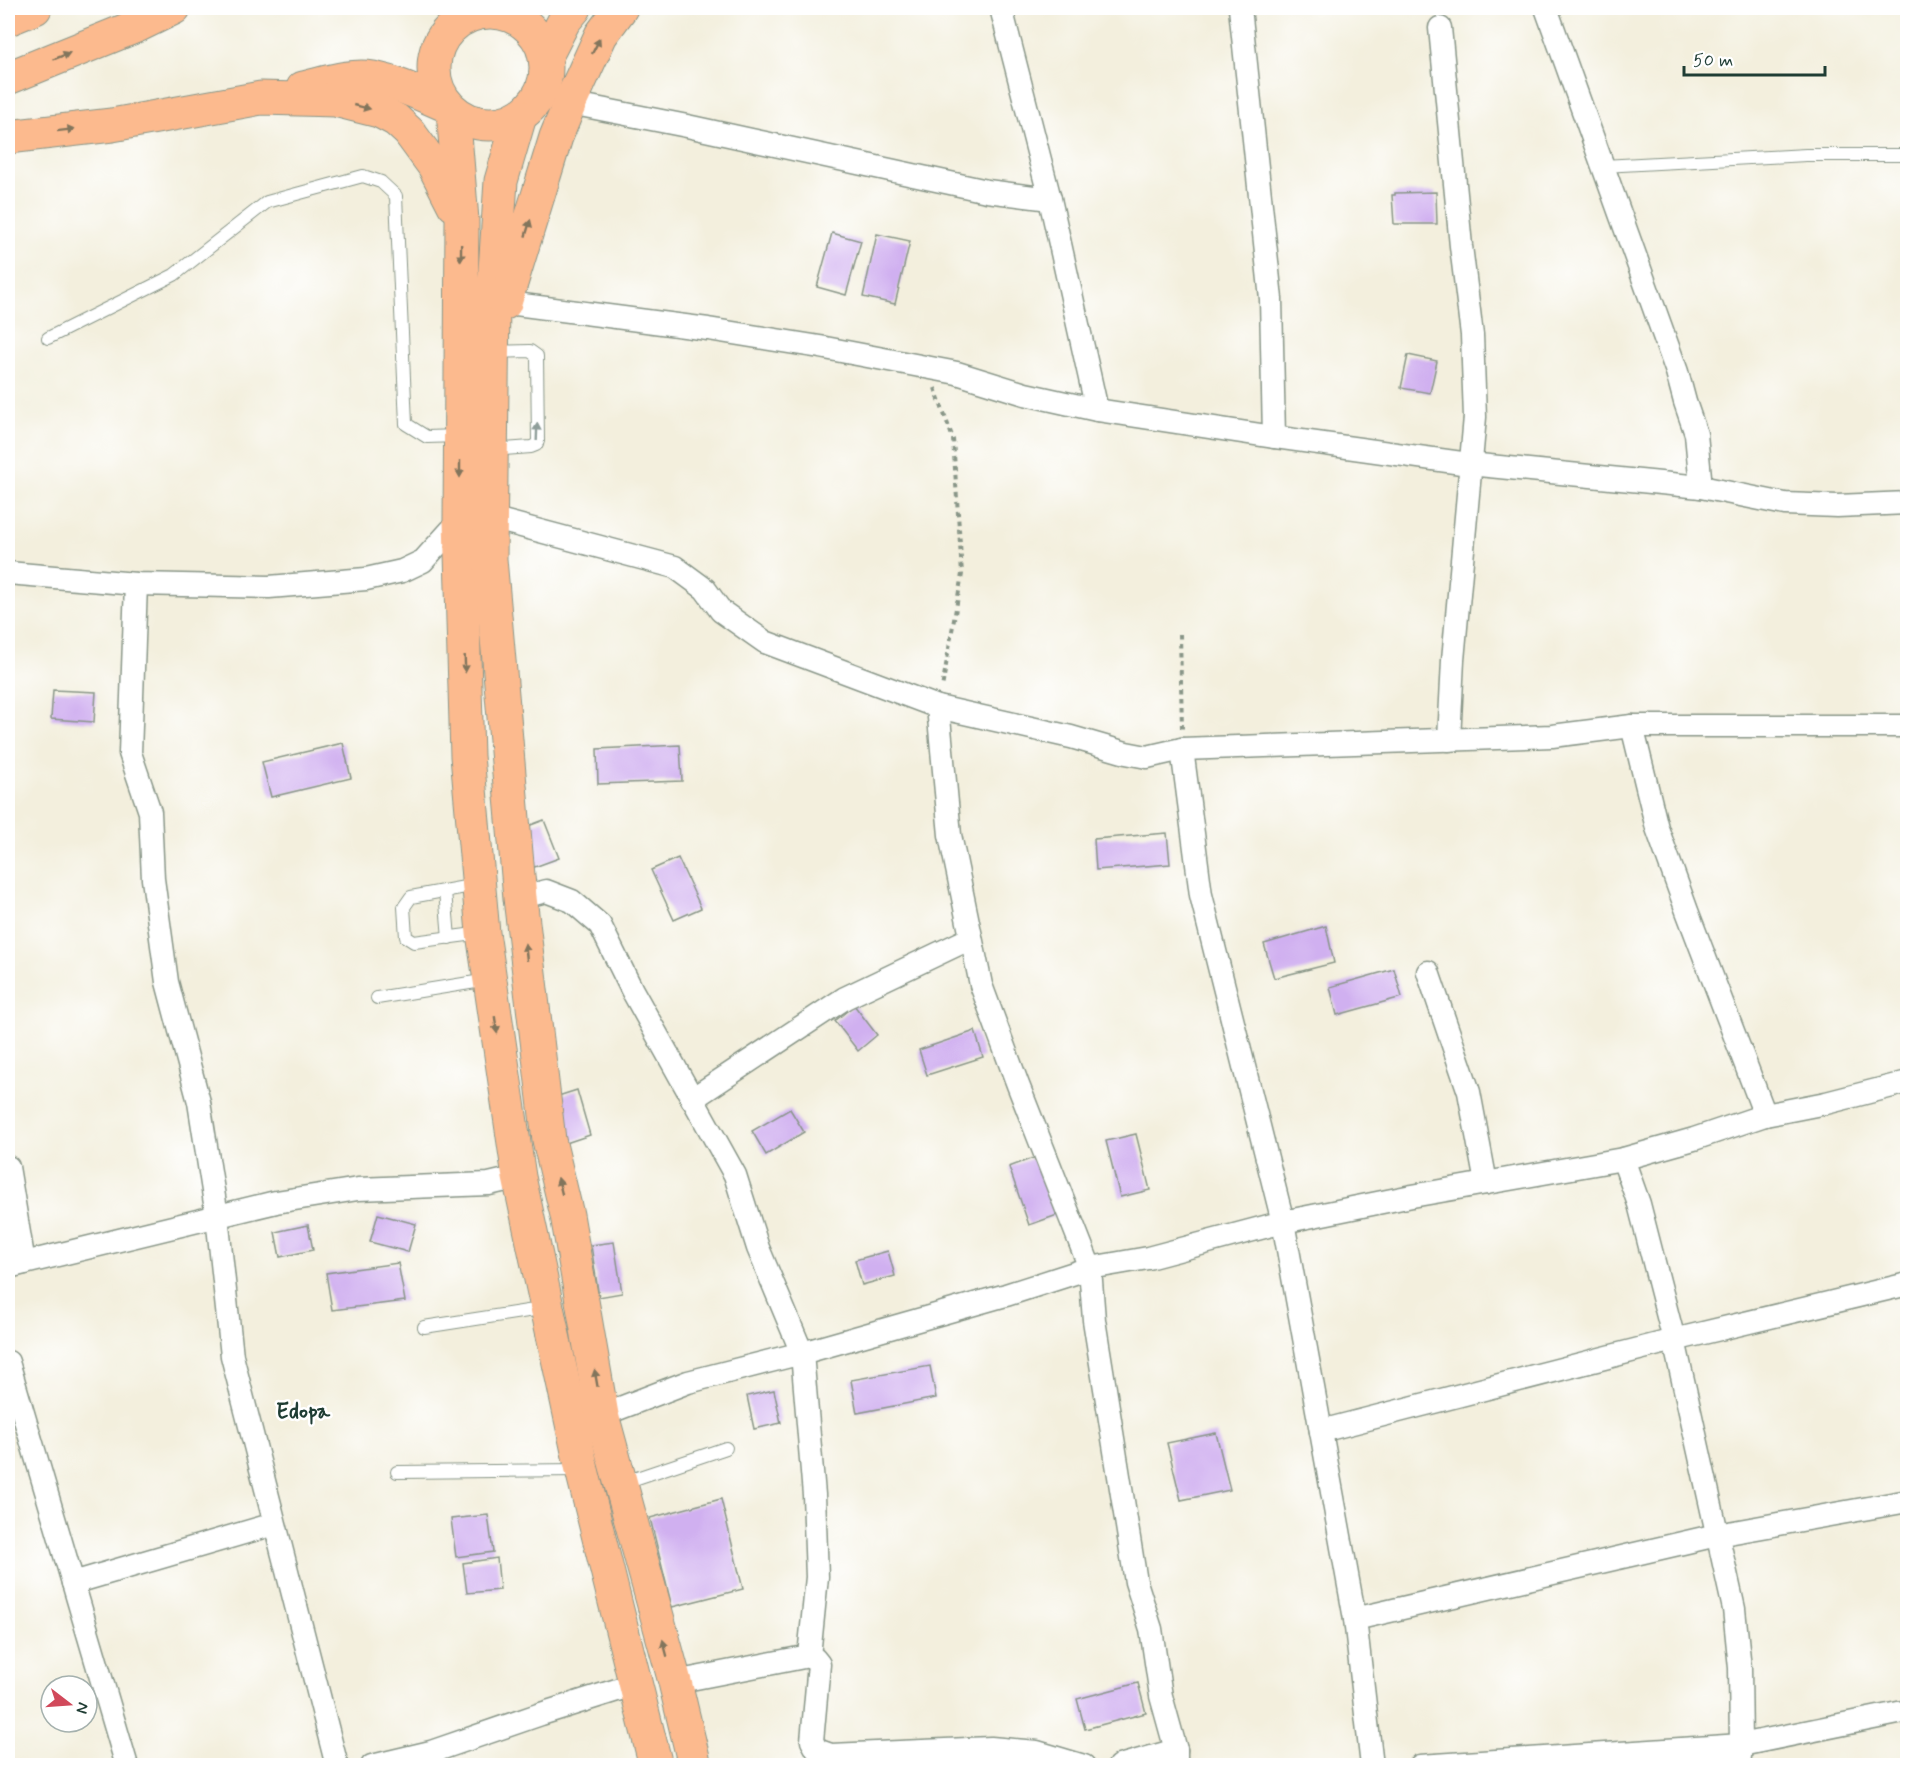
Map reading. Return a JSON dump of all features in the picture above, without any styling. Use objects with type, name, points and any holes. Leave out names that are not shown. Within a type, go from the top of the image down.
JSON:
[{"type":"highway","points":[[8,19],[35,8]]},
{"type":"highway","points":[[8,78],[139,25],[174,8]]},
{"type":"highway","points":[[538,33],[564,21],[575,8]]},
{"type":"highway","points":[[499,302],[570,103],[601,35],[621,8]]},
{"type":"highway","points":[[8,137],[111,125],[261,98],[337,80],[372,78],[402,87],[450,109],[468,120],[485,125],[503,123],[520,116],[530,108],[544,85],[546,72],[538,33],[519,20],[498,12],[470,12],[444,35],[437,49],[434,64],[434,79],[439,94],[450,109],[462,220],[460,436],[475,519],[490,559],[520,898],[549,1140],[567,1215],[602,1414],[675,1682],[695,1766]]},
{"type":"highway","points":[[261,98],[335,100],[379,111],[396,120],[409,132],[434,166],[462,220]]},
{"type":"highway","points":[[520,116],[501,181],[499,302],[492,348],[491,450],[475,519],[467,756],[483,933],[519,1176],[582,1470],[656,1766]]},
{"type":"street","points":[[1001,8],[1050,199],[1097,410]]},
{"type":"street","points":[[1240,8],[1271,299],[1274,438]]},
{"type":"street","points":[[1546,8],[1677,372],[1696,435],[1701,487]]},
{"type":"street","points":[[1440,28],[1472,335],[1475,417],[1453,660],[1449,740]]},
{"type":"street","points":[[570,103],[987,191],[1050,199]]},
{"type":"street","points":[[499,302],[708,329],[820,347],[957,373],[1025,394],[1097,410],[1274,438],[1469,465],[1701,487],[1785,504],[1837,506],[1908,503]]},
{"type":"street","points":[[8,573],[136,584],[269,587],[366,579],[402,571],[423,561],[475,519],[675,567],[705,589],[721,611],[765,642],[938,707],[1147,757],[1182,749],[1552,736],[1632,726],[1908,726]]},
{"type":"street","points":[[136,584],[130,753],[150,812],[153,879],[167,982],[199,1102],[218,1216],[232,1356],[337,1766]]},
{"type":"street","points":[[938,707],[950,835],[981,985],[1089,1268],[1094,1320],[1136,1582],[1151,1629],[1161,1696],[1176,1758],[1119,1766]]},
{"type":"street","points":[[1632,726],[1657,828],[1765,1115]]},
{"type":"street","points":[[1182,749],[1201,895],[1283,1222],[1355,1619],[1372,1766]]},
{"type":"street","points":[[520,898],[546,891],[572,901],[600,925],[632,990],[735,1175],[758,1248],[802,1353],[814,1495],[817,1577],[809,1656]]},
{"type":"street","points":[[692,1099],[845,998],[971,938]]},
{"type":"street","points":[[1428,972],[1469,1092],[1486,1183]]},
{"type":"street","points":[[602,1414],[688,1382],[802,1353],[1006,1295],[1089,1268],[1148,1258],[1283,1222],[1623,1159],[1695,1139],[1765,1115],[1826,1103],[1908,1082]]},
{"type":"street","points":[[1623,1159],[1639,1204],[1674,1340],[1735,1620],[1740,1668],[1740,1756]]},
{"type":"street","points":[[8,1167],[16,1265],[276,1202],[358,1189],[489,1184],[519,1176]]},
{"type":"street","points":[[1321,1431],[1674,1340],[1908,1284]]},
{"type":"street","points":[[8,1362],[127,1766]]},
{"type":"street","points":[[1355,1619],[1717,1535],[1908,1501]]},
{"type":"street","points":[[73,1583],[274,1524]]},
{"type":"street","points":[[675,1682],[809,1656],[819,1664],[812,1741],[818,1750],[831,1755],[991,1748],[1037,1752],[1084,1766]]},
{"type":"street","points":[[372,1766],[431,1752],[636,1684]]},
{"type":"street","points":[[1420,1766],[1740,1756],[1908,1711]]},
{"type":"lane","points":[[1603,166],[1806,155],[1908,155]]},
{"type":"lane","points":[[48,338],[174,275],[267,202],[363,176],[381,182],[396,196],[406,424],[428,437],[460,436]]},
{"type":"lane","points":[[491,450],[531,447],[538,441],[537,356],[530,351],[492,348]]},
{"type":"lane","points":[[479,884],[411,897],[405,904],[404,913],[406,937],[411,941],[483,933]]},
{"type":"lane","points":[[445,891],[449,938]]},
{"type":"lane","points":[[377,998],[490,980]]},
{"type":"lane","points":[[424,1327],[548,1308]]},
{"type":"lane","points":[[621,1484],[726,1448]]},
{"type":"lane","points":[[397,1472],[582,1470]]},
{"type":"path","points":[[927,368],[943,407],[952,439],[962,574],[938,707]]},
{"type":"path","points":[[1180,634],[1182,749]]},
{"type":"building","points":[[1436,192],[1437,224],[1394,224],[1392,195]]},
{"type":"building","points":[[832,233],[861,241],[846,295],[817,287]]},
{"type":"building","points":[[877,234],[910,241],[895,304],[863,297]]},
{"type":"building","points":[[1408,355],[1437,361],[1430,393],[1401,388]]},
{"type":"building","points":[[53,690],[96,692],[94,722],[51,719]]},
{"type":"building","points":[[343,743],[351,778],[271,797],[262,762]]},
{"type":"building","points":[[680,745],[682,781],[598,784],[597,749]]},
{"type":"building","points":[[544,820],[559,858],[529,869],[515,831]]},
{"type":"building","points":[[1167,833],[1170,864],[1096,870],[1094,839]]},
{"type":"building","points":[[678,858],[701,908],[674,920],[651,870]]},
{"type":"building","points":[[1326,926],[1334,963],[1274,978],[1264,944]]},
{"type":"building","points":[[1394,969],[1402,997],[1337,1015],[1330,987]]},
{"type":"building","points":[[854,1005],[877,1035],[858,1051],[835,1021]]},
{"type":"building","points":[[975,1031],[983,1057],[927,1075],[919,1050]]},
{"type":"building","points":[[577,1090],[590,1135],[566,1143],[552,1098]]},
{"type":"building","points":[[790,1109],[804,1132],[766,1155],[752,1131]]},
{"type":"building","points":[[1136,1134],[1150,1190],[1120,1197],[1106,1141]]},
{"type":"building","points":[[1044,1154],[1063,1213],[1029,1225],[1009,1167]]},
{"type":"building","points":[[378,1214],[416,1224],[408,1252],[370,1242]]},
{"type":"building","points":[[308,1225],[313,1250],[280,1257],[275,1232]]},
{"type":"building","points":[[614,1242],[622,1293],[599,1297],[591,1245]]},
{"type":"building","points":[[888,1251],[895,1276],[862,1285],[855,1260]]},
{"type":"building","points":[[398,1263],[405,1301],[332,1310],[326,1273]]},
{"type":"building","points":[[930,1366],[936,1398],[857,1413],[851,1380]]},
{"type":"building","points":[[774,1390],[781,1423],[754,1429],[747,1396]]},
{"type":"building","points":[[1216,1433],[1230,1490],[1181,1500],[1167,1443]]},
{"type":"building","points":[[721,1499],[743,1589],[672,1607],[650,1518]]},
{"type":"building","points":[[488,1515],[493,1552],[456,1557],[451,1519]]},
{"type":"building","points":[[497,1558],[500,1590],[467,1593],[463,1563]]},
{"type":"building","points":[[1138,1683],[1146,1713],[1085,1729],[1077,1699]]},
{"type":"district","name":"Edopa","points":[[303,1412]]}]
